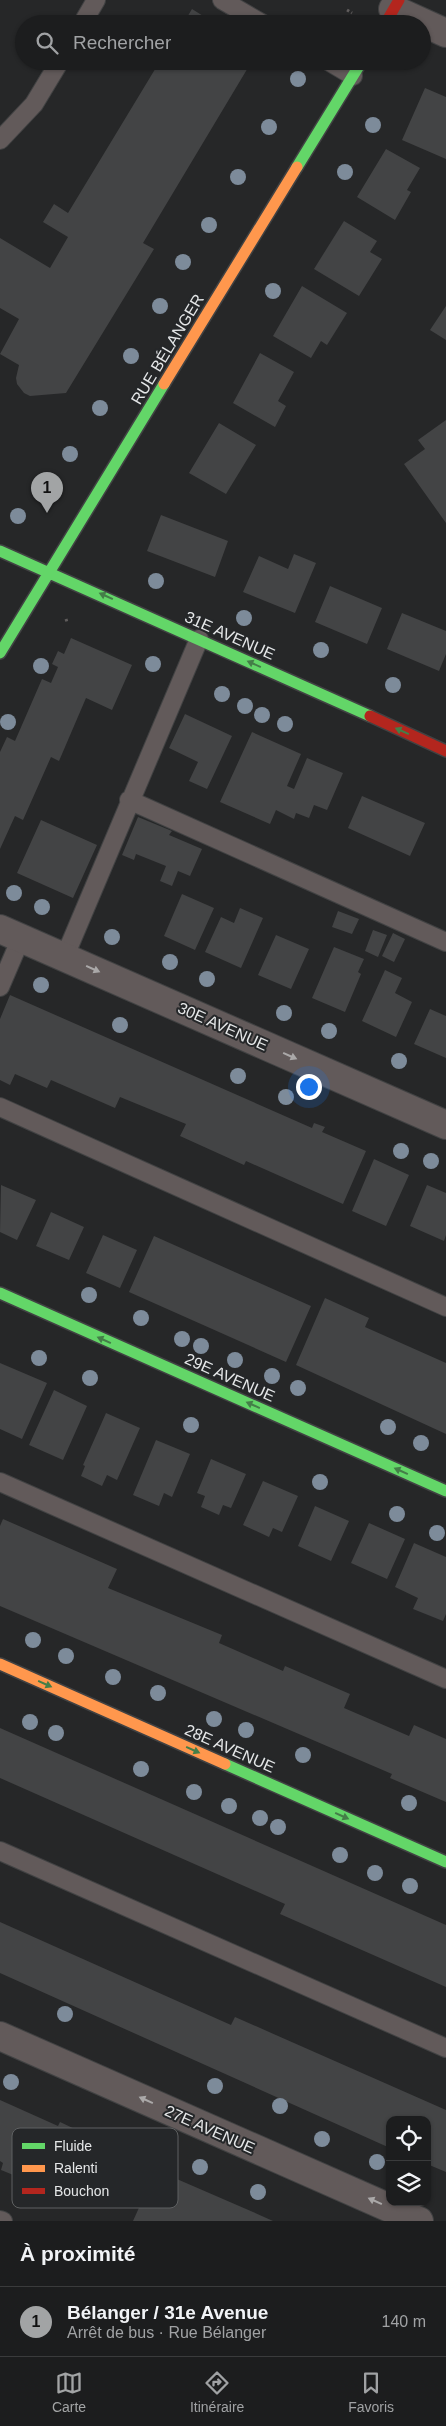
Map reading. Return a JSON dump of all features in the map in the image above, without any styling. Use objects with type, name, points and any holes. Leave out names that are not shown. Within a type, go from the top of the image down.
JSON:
[{"type":"street","points":[[431,27],[446,33]]},
{"type":"street","name":"RUE BÉLANGER","points":[[0,653],[357,70]]},
{"type":"street","name":"31E AVENUE","points":[[0,551],[446,751]]},
{"type":"street","name":"30E AVENUE","points":[[11,933],[446,1125]]},
{"type":"street","name":"29E AVENUE","points":[[0,1294],[446,1491]]},
{"type":"street","name":"28E AVENUE","points":[[0,1664],[446,1862]]},
{"type":"street","name":"27E AVENUE","points":[[0,2036],[419,2221]]},
{"type":"lane","points":[[87,15],[96,0]]},
{"type":"lane","points":[[222,0],[248,15]]},
{"type":"lane","points":[[0,140],[34,104],[55,70]]},
{"type":"lane","points":[[65,956],[129,800],[199,639]]},
{"type":"lane","points":[[129,800],[446,942]]},
{"type":"lane","points":[[0,987],[11,933]]},
{"type":"lane","points":[[0,1107],[446,1307]]},
{"type":"lane","points":[[0,1482],[446,1678]]},
{"type":"lane","points":[[0,1851],[446,2048]]},
{"type":"path","points":[[347,10],[352,13]]},
{"type":"building","points":[[192,9],[202,15],[188,15]]},
{"type":"building","points":[[155,70],[247,70],[143,243],[154,249],[66,393],[30,396],[24,393],[17,384],[16,378],[19,365],[0,354],[19,319],[0,308],[0,238],[50,268],[68,237],[43,222],[54,204],[68,213]]},
{"type":"building","points":[[425,88],[446,97],[446,159],[402,140]]},
{"type":"building","points":[[386,149],[420,168],[407,190],[411,192],[395,220],[357,197]]},
{"type":"building","points":[[344,221],[377,241],[370,252],[382,259],[359,296],[314,269]]},
{"type":"building","points":[[302,286],[347,313],[327,345],[321,341],[311,358],[273,336]]},
{"type":"building","points":[[446,306],[446,340],[430,330]]},
{"type":"building","points":[[260,353],[294,372],[278,401],[286,406],[275,427],[233,403]]},
{"type":"building","points":[[446,420],[446,523],[404,464],[425,449],[418,440]]},
{"type":"building","points":[[219,423],[256,445],[226,494],[189,473]]},
{"type":"building","points":[[161,515],[228,541],[215,577],[147,551]]},
{"type":"building","points":[[294,554],[316,563],[295,613],[243,592],[259,556],[288,569]]},
{"type":"building","points":[[330,586],[382,608],[367,644],[315,622]]},
{"type":"building","points":[[402,613],[446,631],[446,654],[439,671],[387,649]]},
{"type":"building","points":[[71,638],[132,665],[112,710],[86,698],[59,761],[51,757],[23,820],[15,816],[0,849],[0,752],[7,737],[15,741],[42,679],[51,683],[58,667],[52,664],[58,651],[64,654]]},
{"type":"building","points":[[185,714],[232,736],[207,789],[189,781],[198,762],[169,748]]},
{"type":"building","points":[[252,732],[301,754],[287,786],[294,789],[307,758],[343,773],[327,810],[314,805],[309,818],[296,813],[294,819],[276,810],[270,824],[220,802]]},
{"type":"building","points":[[362,796],[425,823],[410,856],[348,828]]},
{"type":"building","points":[[138,817],[172,831],[169,835],[202,849],[190,876],[178,871],[172,886],[160,881],[166,866],[136,854],[134,860],[122,855]]},
{"type":"building","points":[[41,820],[97,845],[73,898],[17,873]]},
{"type":"building","points":[[182,894],[214,908],[195,950],[164,936]]},
{"type":"building","points":[[240,908],[263,918],[241,968],[205,952],[221,917],[234,923]]},
{"type":"building","points":[[338,911],[359,919],[352,934],[332,927]]},
{"type":"building","points":[[373,930],[387,935],[378,957],[365,951]]},
{"type":"building","points":[[393,933],[405,939],[394,962],[382,956]]},
{"type":"building","points":[[276,935],[309,949],[291,989],[258,975]]},
{"type":"building","points":[[334,947],[364,959],[358,972],[361,974],[345,1012],[312,998]]},
{"type":"building","points":[[385,970],[402,978],[395,993],[412,1002],[396,1037],[362,1021]]},
{"type":"building","points":[[10,995],[312,1128],[314,1123],[325,1127],[322,1132],[366,1151],[343,1204],[246,1161],[244,1165],[180,1136],[186,1124],[120,1097],[115,1108],[51,1080],[47,1088],[15,1074],[10,1085],[0,1080],[0,1019]]},
{"type":"building","points":[[430,1009],[446,1016],[446,1058],[414,1044]]},
{"type":"building","points":[[374,1159],[409,1175],[386,1226],[352,1211]]},
{"type":"building","points":[[1,1185],[36,1200],[17,1240],[0,1232]]},
{"type":"building","points":[[427,1185],[446,1193],[446,1235],[444,1241],[410,1226]]},
{"type":"building","points":[[51,1212],[84,1227],[69,1260],[36,1246]]},
{"type":"building","points":[[103,1235],[137,1250],[120,1288],[86,1273]]},
{"type":"building","points":[[154,1236],[311,1306],[286,1362],[129,1292]]},
{"type":"building","points":[[325,1298],[369,1318],[365,1327],[446,1363],[446,1434],[296,1365]]},
{"type":"building","points":[[0,1363],[47,1383],[22,1439],[0,1429]]},
{"type":"building","points":[[54,1390],[87,1406],[63,1460],[29,1445]]},
{"type":"building","points":[[106,1413],[140,1428],[117,1480],[107,1475],[102,1486],[81,1476],[85,1466],[83,1465]]},
{"type":"building","points":[[156,1440],[190,1454],[172,1497],[164,1493],[159,1506],[133,1495]]},
{"type":"building","points":[[211,1459],[246,1474],[231,1508],[223,1505],[219,1515],[201,1507],[205,1496],[197,1493]]},
{"type":"building","points":[[263,1481],[298,1496],[282,1532],[273,1528],[269,1537],[243,1525]]},
{"type":"building","points":[[315,1506],[349,1521],[331,1561],[298,1546]]},
{"type":"building","points":[[3,1519],[117,1569],[108,1588],[222,1635],[219,1643],[283,1671],[285,1666],[350,1694],[344,1708],[409,1736],[414,1725],[446,1739],[446,1802],[390,1778],[392,1774],[0,1606],[0,1526]]},
{"type":"building","points":[[369,1523],[405,1539],[387,1579],[351,1563]]},
{"type":"building","points":[[414,1543],[446,1557],[446,1614],[443,1621],[413,1609],[418,1598],[395,1587]]},
{"type":"building","points":[[0,1728],[446,1925],[446,1987],[280,1914],[285,1904],[0,1778]]},
{"type":"building","points":[[0,1922],[231,2025],[235,2017],[446,2110],[446,2172],[431,2166],[431,2116],[386,2116],[386,2146],[0,1973]]},
{"type":"building","points":[[0,2100],[58,2126],[60,2122],[73,2128],[12,2128],[12,2174],[1,2170],[3,2163],[0,2161]]},
{"type":"building","points":[[178,2180],[273,2221],[133,2221],[139,2208],[178,2208]]},
{"type":"traffic: fast","points":[[297,167],[356,70]]},
{"type":"traffic: fast","points":[[0,653],[164,384]]},
{"type":"traffic: fast","points":[[0,551],[370,716]]},
{"type":"traffic: fast","points":[[0,1293],[446,1491]]},
{"type":"traffic: fast","points":[[225,1764],[446,1862]]},
{"type":"traffic: slow","points":[[164,384],[297,167]]},
{"type":"traffic: slow","points":[[0,1664],[225,1764]]},
{"type":"traffic: jam","points":[[390,15],[399,0]]},
{"type":"traffic: jam","points":[[370,716],[446,751]]},
{"type":"place","name":"Bélanger / 31e Avenue","points":[[47,513]]}]
